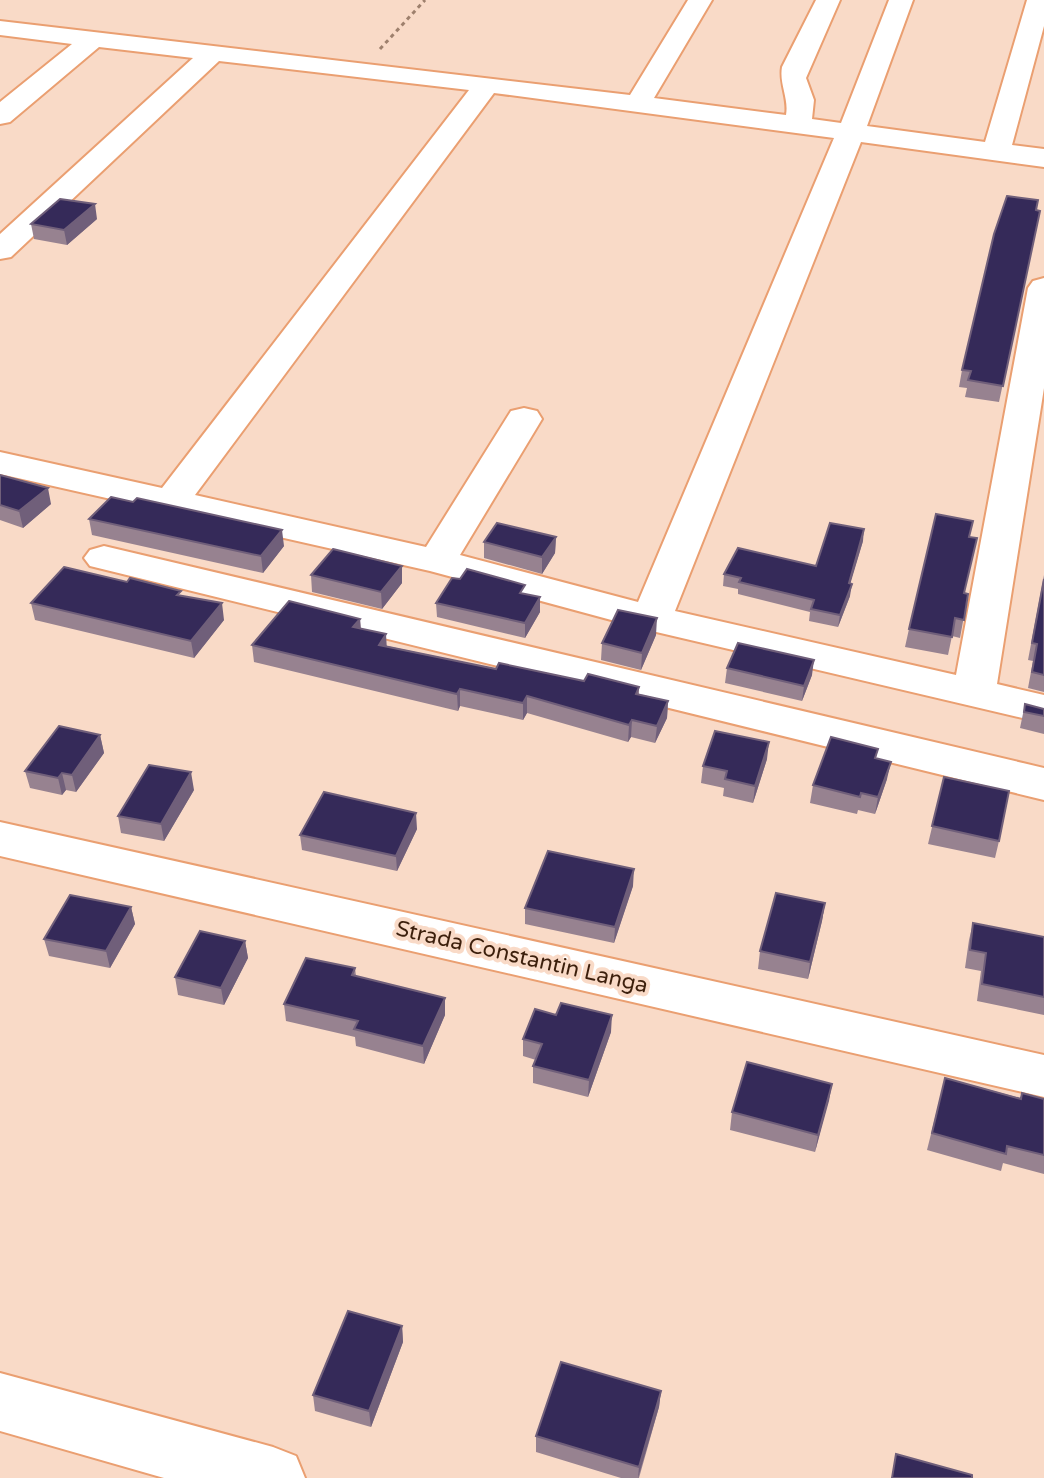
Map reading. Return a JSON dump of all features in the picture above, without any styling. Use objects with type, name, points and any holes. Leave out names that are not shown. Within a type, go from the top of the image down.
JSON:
[{"type":"street","points":[[638,103],[700,0]]},
{"type":"street","points":[[797,124],[803,95],[793,78],[795,67],[828,0]]},
{"type":"street","points":[[652,618],[851,132],[901,0]]},
{"type":"street","points":[[996,151],[1039,0]]},
{"type":"street","points":[[0,28],[487,84],[1044,158]]},
{"type":"street","points":[[0,116],[96,37]]},
{"type":"street","points":[[0,250],[214,52]]},
{"type":"street","points":[[172,501],[487,84]]},
{"type":"street","points":[[974,693],[1044,288]]},
{"type":"street","points":[[437,561],[524,419]]},
{"type":"street","points":[[4,469],[172,501],[437,561],[652,618],[1044,709]]},
{"type":"street","points":[[104,558],[1044,784]]},
{"type":"street","name":"Strada Constantin Langa","points":[[0,839],[1044,1076]]},
{"type":"street","points":[[0,1402],[273,1478]]},
{"type":"path","points":[[361,69],[425,0]]},
{"type":"building","points":[[1007,196],[1038,200],[1036,210],[1040,211],[1003,386],[968,380],[971,371],[962,370],[994,234]]},
{"type":"building","points":[[60,199],[95,204],[64,230],[31,224]]},
{"type":"building","points":[[0,475],[48,488],[19,511],[0,505]]},
{"type":"building","points":[[111,497],[133,502],[137,498],[282,530],[261,556],[89,519]]},
{"type":"building","points":[[936,514],[973,521],[969,537],[977,538],[964,593],[968,594],[964,620],[955,618],[952,637],[909,629]]},
{"type":"building","points":[[497,523],[556,537],[542,557],[484,542]]},
{"type":"building","points":[[830,523],[864,529],[849,583],[852,584],[840,615],[811,609],[814,600],[739,582],[741,578],[724,574],[738,548],[816,566]]},
{"type":"building","points":[[333,549],[402,566],[381,592],[311,575]]},
{"type":"building","points":[[64,567],[127,582],[130,578],[181,591],[177,595],[222,603],[191,641],[31,603]]},
{"type":"building","points":[[467,569],[525,585],[520,593],[540,597],[525,623],[436,603],[452,578],[460,579]]},
{"type":"building","points":[[1044,579],[1044,675],[1032,672],[1037,644],[1032,643]]},
{"type":"building","points":[[289,601],[360,619],[353,627],[386,634],[379,645],[496,669],[499,663],[584,681],[588,674],[639,687],[636,694],[668,701],[657,726],[632,720],[629,725],[527,696],[523,703],[460,689],[457,694],[252,645]]},
{"type":"building","points":[[618,610],[657,618],[642,653],[602,643]]},
{"type":"building","points":[[738,643],[814,660],[804,686],[727,668]]},
{"type":"building","points":[[1025,704],[1044,709],[1044,716],[1024,712]]},
{"type":"building","points":[[59,726],[100,735],[72,775],[62,773],[58,778],[25,771]]},
{"type":"building","points":[[715,731],[769,742],[755,786],[725,779],[727,771],[703,766]]},
{"type":"building","points":[[831,737],[878,749],[875,758],[891,762],[878,797],[861,793],[860,797],[813,785]]},
{"type":"building","points":[[149,765],[191,772],[161,824],[118,816]]},
{"type":"building","points":[[944,777],[1009,791],[999,841],[932,826]]},
{"type":"building","points":[[324,792],[416,813],[396,856],[300,835]]},
{"type":"building","points":[[548,851],[634,869],[615,927],[525,908]]},
{"type":"building","points":[[776,893],[825,903],[810,962],[760,951]]},
{"type":"building","points":[[70,895],[131,907],[106,951],[44,939]]},
{"type":"building","points":[[973,923],[1044,937],[1044,997],[982,984],[986,953],[970,950]]},
{"type":"building","points":[[200,931],[245,941],[221,988],[175,977]]},
{"type":"building","points":[[306,958],[355,968],[352,975],[445,998],[423,1046],[354,1029],[358,1021],[284,1004]]},
{"type":"building","points":[[561,1003],[612,1015],[589,1080],[533,1066],[542,1044],[523,1039],[535,1009],[556,1015]]},
{"type":"building","points":[[747,1062],[832,1084],[818,1135],[732,1112]]},
{"type":"building","points":[[945,1078],[1021,1099],[1022,1093],[1044,1099],[1044,1155],[1007,1146],[1006,1154],[932,1133]]},
{"type":"building","points":[[348,1311],[402,1326],[369,1411],[313,1395]]},
{"type":"building","points":[[561,1362],[661,1391],[639,1467],[536,1436]]},
{"type":"building","points":[[896,1454],[972,1475],[972,1478],[892,1478]]}]
